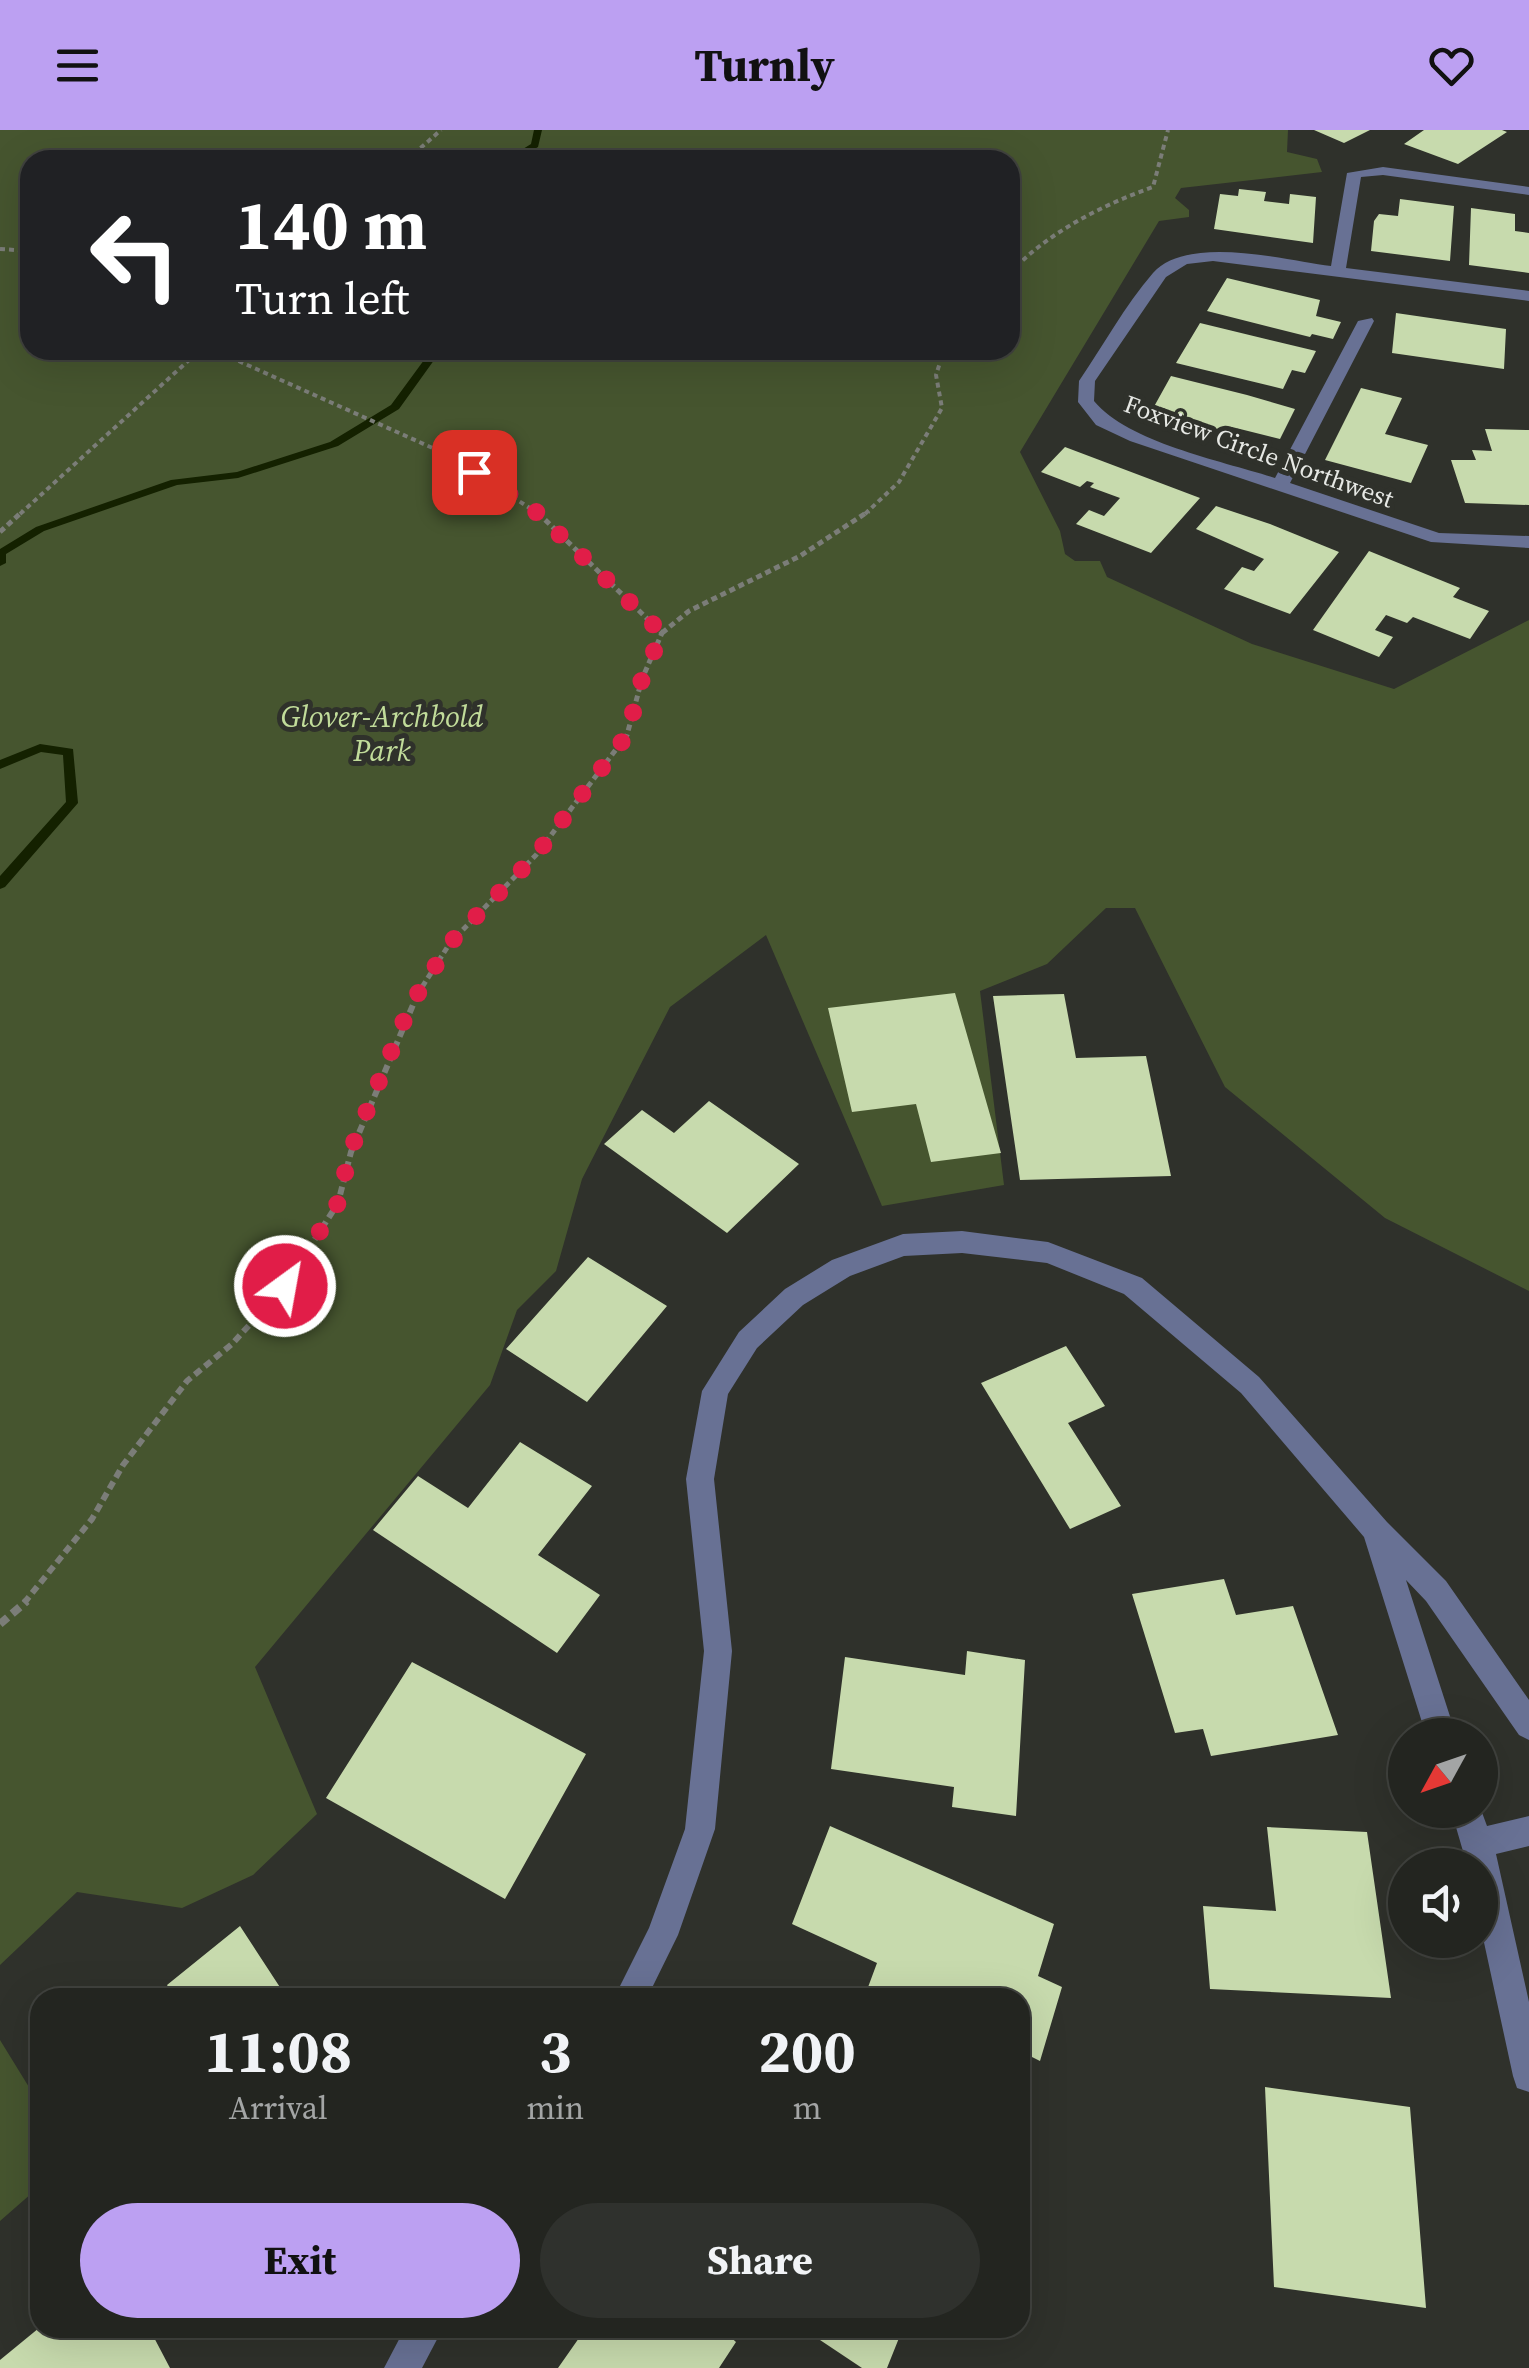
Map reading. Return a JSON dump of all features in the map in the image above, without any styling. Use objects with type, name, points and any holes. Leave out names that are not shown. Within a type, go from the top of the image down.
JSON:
[{"type":"street","points":[[1338,271],[1354,174],[1383,171],[1529,190]]},
{"type":"street","name":"Foxview Circle Northwest","points":[[1529,296],[1213,256],[1183,260],[1160,274],[1146,290],[1087,380],[1086,402],[1102,421],[1437,538],[1529,542]]},
{"type":"street","points":[[1280,486],[1366,322]]},
{"type":"street","points":[[635,1988],[662,1936],[700,1829],[718,1651],[700,1480],[716,1390],[748,1340],[794,1297],[841,1268],[902,1245],[962,1242],[1048,1254],[1133,1286],[1250,1385],[1376,1531],[1436,1590],[1529,1725]]},
{"type":"street","points":[[1376,1531],[1435,1718]]},
{"type":"street","points":[[1473,1828],[1529,2076]]},
{"type":"street","points":[[1478,1843],[1529,1831]]},
{"type":"street","points":[[402,2368],[419,2338]]},
{"type":"path","points":[[418,150],[441,130]]},
{"type":"path","points":[[1020,262],[1039,242],[1080,224],[1108,203],[1154,187],[1168,130]]},
{"type":"path","points":[[0,532],[189,360]]},
{"type":"path","points":[[236,360],[446,454],[532,508],[662,633]]},
{"type":"path","points":[[0,1624],[30,1598],[92,1519],[123,1465],[187,1381],[232,1344],[285,1286],[338,1203],[350,1152],[410,1006],[450,943],[536,855],[627,735],[642,679],[662,633],[690,611],[800,556],[868,511],[899,482],[942,408],[936,375],[941,360]]},
{"type":"green space","name":"Glover-Archbold Park","points":[[0,130],[1288,130],[1287,152],[1317,159],[1322,172],[1181,188],[1175,198],[1189,210],[1189,217],[1159,221],[1020,452],[1060,531],[1065,554],[1075,561],[1100,561],[1107,577],[1252,644],[1394,689],[1529,620],[1529,1291],[1385,1218],[1225,1087],[1135,908],[1106,908],[1047,964],[980,991],[1004,1185],[882,1206],[766,935],[670,1007],[582,1179],[556,1271],[517,1310],[490,1385],[255,1667],[317,1814],[253,1875],[182,1908],[77,1892],[0,1965]]},
{"type":"green space","points":[[0,2040],[30,2089],[30,2195],[0,2221]]},
{"type":"building","points":[[1314,130],[1370,130],[1344,143]]},
{"type":"building","points":[[1424,130],[1507,132],[1458,164],[1404,144]]},
{"type":"building","points":[[1239,189],[1266,192],[1264,201],[1289,204],[1290,194],[1316,197],[1313,243],[1214,229],[1220,194],[1238,196]]},
{"type":"building","points":[[1400,199],[1454,206],[1450,261],[1371,251],[1374,221],[1379,214],[1398,216]]},
{"type":"building","points":[[1471,208],[1515,214],[1515,231],[1529,233],[1529,273],[1469,265]]},
{"type":"building","points":[[1227,278],[1320,300],[1316,316],[1341,322],[1333,339],[1312,334],[1310,337],[1207,311]]},
{"type":"building","points":[[1396,313],[1506,329],[1504,369],[1392,353]]},
{"type":"building","points":[[1200,323],[1316,351],[1305,373],[1292,370],[1283,389],[1176,363]]},
{"type":"building","points":[[1171,376],[1295,409],[1280,439],[1232,427],[1229,432],[1151,412]]},
{"type":"building","points":[[1361,388],[1402,398],[1385,434],[1428,445],[1411,483],[1325,460]]},
{"type":"building","points":[[1485,429],[1529,430],[1529,505],[1465,503],[1451,460],[1476,460],[1472,450],[1492,451]]},
{"type":"building","points":[[1065,447],[1200,498],[1151,553],[1076,524],[1089,510],[1104,516],[1120,498],[1090,487],[1094,483],[1087,481],[1080,487],[1041,472]]},
{"type":"building","points":[[1216,506],[1339,552],[1290,614],[1224,589],[1242,567],[1254,571],[1264,559],[1196,529]]},
{"type":"building","points":[[1369,551],[1460,588],[1453,597],[1489,611],[1470,639],[1413,617],[1407,623],[1386,615],[1375,630],[1393,637],[1379,657],[1313,630]]},
{"type":"building","points":[[955,993],[1001,1153],[931,1162],[916,1104],[852,1112],[828,1008]]},
{"type":"building","points":[[1064,994],[1076,1058],[1146,1056],[1171,1176],[1020,1180],[993,996]]},
{"type":"building","points":[[709,1101],[799,1164],[727,1233],[604,1144],[642,1110],[674,1133]]},
{"type":"building","points":[[588,1257],[667,1306],[587,1402],[506,1349]]},
{"type":"building","points":[[1066,1346],[1105,1406],[1068,1423],[1121,1506],[1070,1529],[981,1383]]},
{"type":"building","points":[[520,1442],[592,1486],[538,1555],[600,1595],[557,1653],[373,1530],[418,1476],[468,1508]]},
{"type":"building","points":[[1224,1579],[1236,1615],[1293,1606],[1338,1735],[1211,1756],[1203,1729],[1175,1733],[1132,1594]]},
{"type":"building","points":[[967,1651],[1025,1660],[1016,1816],[952,1807],[954,1787],[831,1769],[845,1657],[965,1675]]},
{"type":"building","points":[[412,1662],[586,1754],[505,1899],[326,1798]]},
{"type":"building","points":[[830,1826],[1054,1924],[1038,1976],[1062,1987],[1040,2061],[1030,2056],[1030,1988],[868,1988],[877,1963],[792,1924]]},
{"type":"building","points":[[1267,1827],[1367,1832],[1391,1998],[1210,1989],[1203,1906],[1276,1911]]},
{"type":"building","points":[[240,1926],[280,1988],[169,1988],[167,1985]]},
{"type":"building","points":[[1265,2087],[1410,2107],[1426,2308],[1274,2287]]},
{"type":"building","points":[[30,2335],[154,2338],[170,2368],[0,2368],[0,2360]]},
{"type":"building","points":[[579,2338],[731,2338],[736,2342],[719,2368],[558,2368]]},
{"type":"building","points":[[817,2338],[899,2338],[887,2368],[862,2368]]},
{"type":"waterway","points":[[526,150],[535,145],[538,130]]},
{"type":"waterway","points":[[0,563],[1,553],[40,529],[175,482],[238,475],[334,444],[395,407],[429,360]]},
{"type":"waterway","points":[[0,765],[40,748],[69,752],[72,803],[0,884]]},
{"type":"route","points":[[285,1286],[338,1203],[350,1152],[374,1104],[383,1068],[410,1006],[450,943],[536,855],[584,798],[627,735],[642,679],[662,633],[532,508],[474,472]]}]
